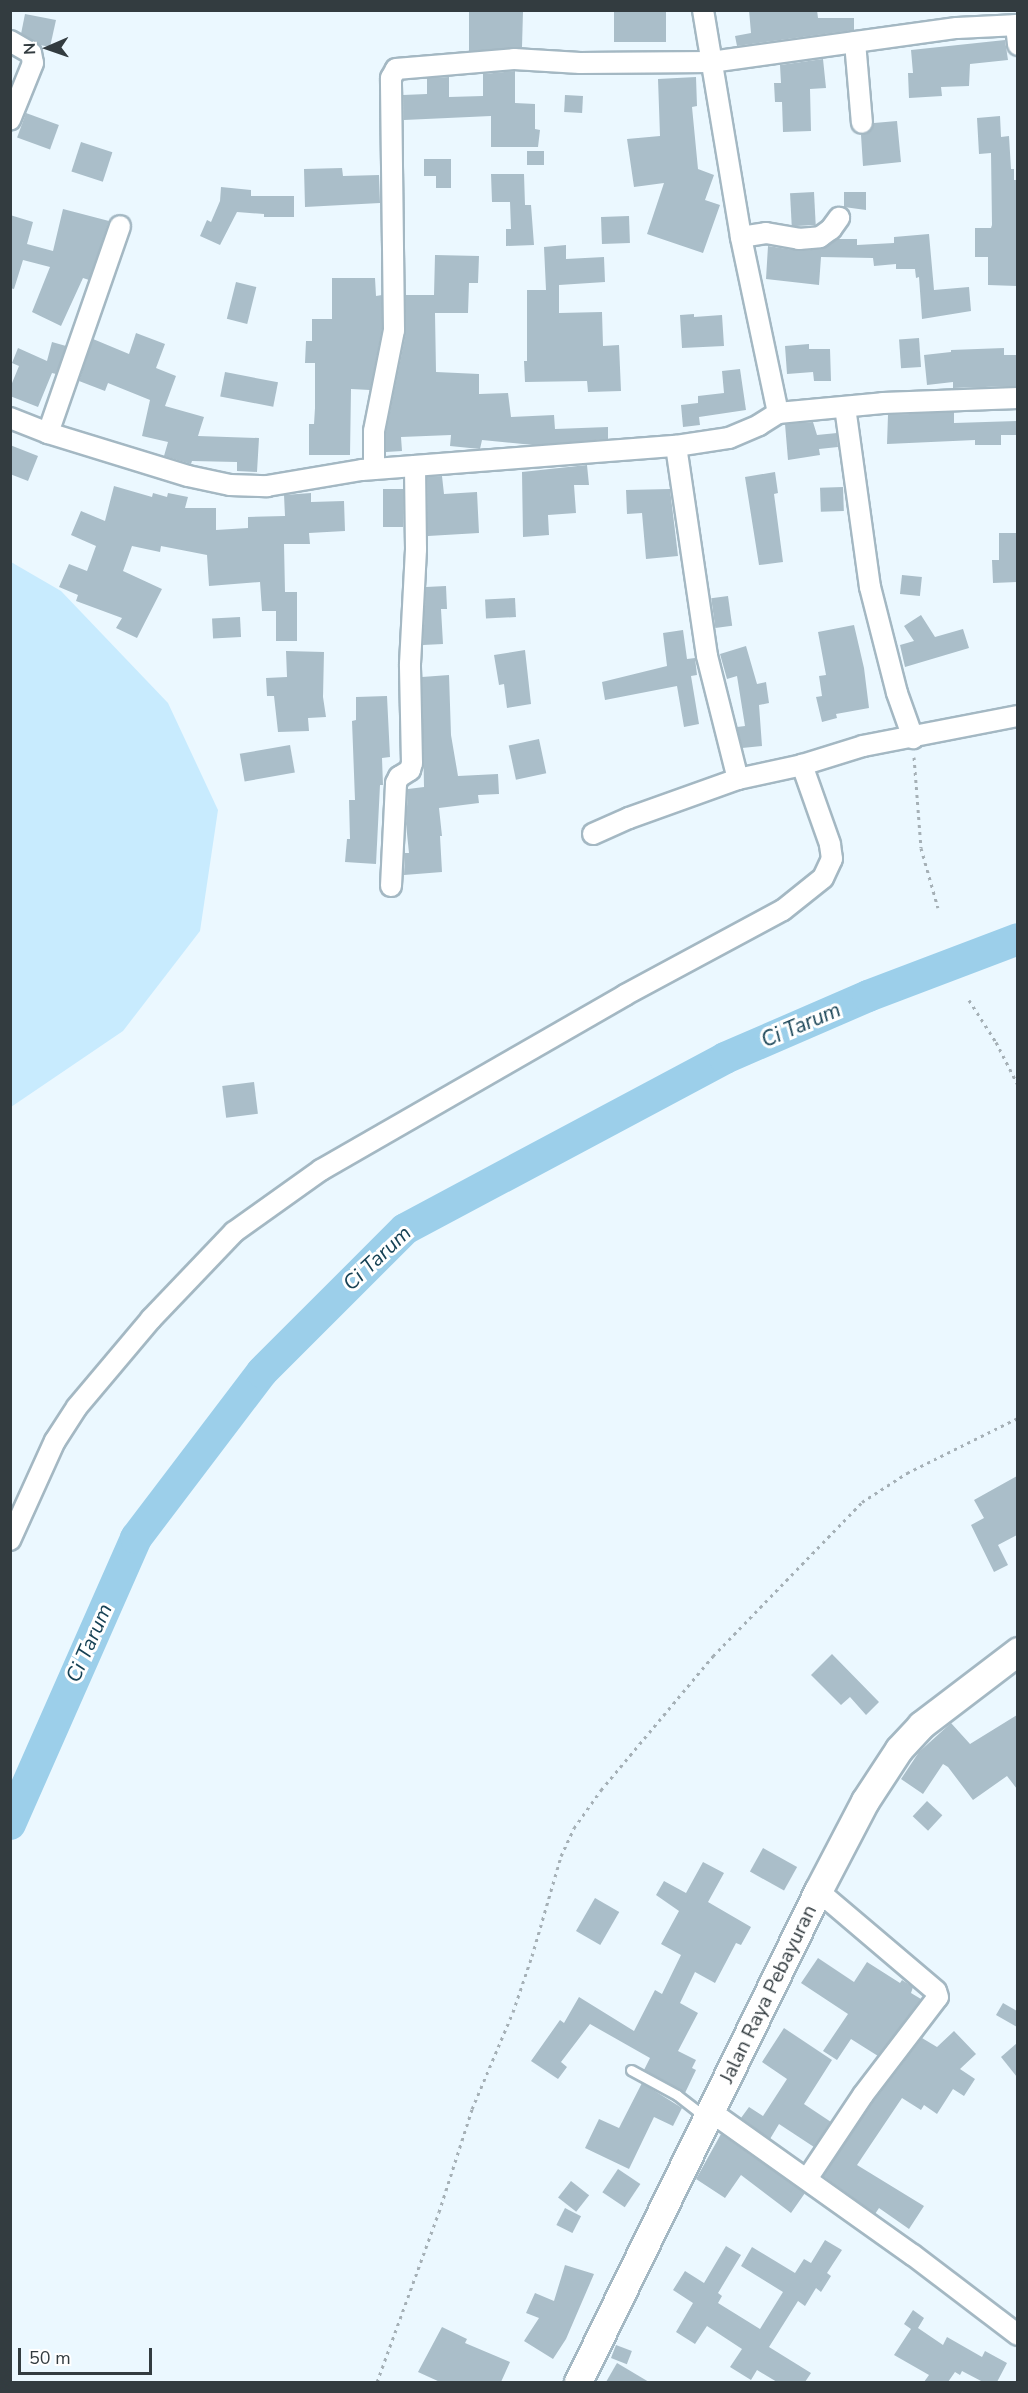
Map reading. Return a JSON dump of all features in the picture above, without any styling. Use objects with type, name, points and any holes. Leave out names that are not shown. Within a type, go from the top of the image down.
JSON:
[{"type":"main road","name":"Jalan Raya Pebayuran","points":[[578,2382],[818,1891],[865,1801],[899,1749],[921,1725],[1017,1651]]},
{"type":"street","points":[[704,10],[741,237],[778,413]]},
{"type":"street","points":[[374,469],[374,431],[394,330],[391,78],[394,71],[401,67],[514,59],[580,63],[711,62],[957,28],[1017,32]]},
{"type":"street","points":[[10,41],[31,53],[33,63],[10,120]]},
{"type":"street","points":[[855,42],[862,123]]},
{"type":"street","points":[[741,237],[766,233],[799,239],[820,237],[831,230],[838,218]]},
{"type":"street","points":[[48,433],[120,226]]},
{"type":"street","points":[[10,418],[48,433],[189,476],[230,485],[267,486],[374,469],[676,446],[729,438],[778,413],[961,398],[1017,398]]},
{"type":"street","points":[[845,407],[870,587],[897,693],[913,738]]},
{"type":"street","points":[[676,446],[707,656],[738,779]]},
{"type":"street","points":[[391,886],[396,783],[399,777],[411,770],[412,763],[410,664],[416,539],[415,466]]},
{"type":"street","points":[[593,834],[629,818],[738,779],[802,765],[863,746],[1017,716]]},
{"type":"street","points":[[10,1540],[55,1442],[78,1407],[152,1319],[234,1232],[321,1170],[625,995],[783,910],[823,878],[832,859],[830,844],[802,765]]},
{"type":"street","points":[[807,2179],[863,2095],[938,1997],[936,1990],[818,1891]]},
{"type":"street","points":[[708,2115],[807,2179],[1017,2335]]},
{"type":"lane","points":[[631,2070],[677,2095],[693,2110],[708,2115]]},
{"type":"path","points":[[913,738],[921,848],[938,908]]},
{"type":"path","points":[[969,1000],[996,1042],[1017,1085]]},
{"type":"path","points":[[377,2382],[439,2212],[472,2109],[513,2012],[561,1856],[574,1828],[601,1790],[713,1656],[862,1502],[907,1473],[1017,1418]]},
{"type":"shaded area","points":[[11,562],[61,591],[168,703],[218,810],[200,931],[123,1031],[11,1107]]},
{"type":"building","points":[[469,10],[523,11],[522,47],[469,51]]},
{"type":"building","points":[[614,10],[666,10],[666,42],[614,42]]},
{"type":"building","points":[[749,10],[817,10],[818,18],[854,18],[854,30],[737,46],[735,36],[751,33]]},
{"type":"building","points":[[25,14],[56,20],[50,47],[40,45],[21,34]]},
{"type":"building","points":[[1005,40],[1008,60],[970,64],[969,86],[941,87],[942,96],[909,98],[908,73],[913,73],[911,50]]},
{"type":"building","points":[[823,59],[826,88],[810,89],[811,131],[783,132],[782,102],[775,102],[774,83],[781,83],[780,65]]},
{"type":"building","points":[[515,71],[515,103],[535,104],[535,129],[540,130],[538,147],[491,147],[491,116],[404,120],[403,95],[427,94],[427,78],[449,77],[449,97],[483,96],[483,74]]},
{"type":"building","points":[[696,77],[697,106],[692,107],[698,169],[714,175],[705,200],[720,205],[703,253],[647,234],[664,183],[634,187],[627,139],[660,136],[658,79]]},
{"type":"building","points":[[565,95],[583,96],[582,113],[564,112]]},
{"type":"building","points":[[26,113],[59,125],[50,149],[17,137]]},
{"type":"building","points":[[1000,116],[1001,137],[1009,136],[1011,169],[1014,169],[1014,180],[1017,180],[1017,286],[988,285],[988,257],[975,257],[975,228],[991,228],[992,225],[991,153],[979,154],[977,118]]},
{"type":"building","points":[[897,121],[901,162],[863,166],[861,135],[869,132],[874,123]]},
{"type":"building","points":[[81,142],[112,152],[103,182],[71,171]]},
{"type":"building","points":[[527,151],[544,151],[544,165],[527,165]]},
{"type":"building","points":[[424,159],[451,159],[451,188],[436,188],[436,176],[424,176]]},
{"type":"building","points":[[342,168],[343,176],[379,175],[380,203],[305,207],[304,169]]},
{"type":"building","points":[[491,174],[524,174],[525,205],[531,205],[534,245],[506,246],[506,229],[511,229],[510,202],[492,202]]},
{"type":"building","points":[[221,187],[251,190],[251,196],[294,196],[294,217],[264,217],[264,214],[237,212],[220,245],[200,236],[207,220],[211,222],[220,201]]},
{"type":"building","points":[[814,192],[816,225],[792,226],[790,193]]},
{"type":"building","points":[[844,192],[866,192],[866,210],[844,207]]},
{"type":"building","points":[[63,209],[109,221],[89,280],[83,278],[61,326],[32,312],[50,267],[23,260],[14,289],[10,288],[10,215],[33,222],[27,244],[53,251]]},
{"type":"building","points":[[629,216],[630,243],[602,244],[601,217]]},
{"type":"building","points":[[929,234],[934,290],[969,287],[971,311],[922,319],[919,277],[916,278],[915,269],[896,269],[896,264],[874,266],[873,258],[821,257],[819,285],[766,279],[768,246],[800,251],[822,249],[838,239],[857,239],[857,245],[894,243],[894,237]]},
{"type":"building","points":[[566,245],[566,259],[604,257],[605,282],[559,285],[559,313],[602,312],[603,346],[619,345],[621,391],[588,392],[587,381],[525,382],[527,290],[546,290],[544,247]]},
{"type":"building","points":[[435,255],[479,256],[478,283],[469,283],[468,313],[435,313],[436,372],[479,374],[479,394],[508,393],[511,417],[554,415],[555,429],[608,427],[608,439],[533,445],[482,440],[480,449],[450,446],[451,435],[401,437],[402,451],[386,452],[386,432],[406,332],[406,295],[434,295]]},
{"type":"building","points":[[332,278],[375,278],[376,296],[382,295],[382,329],[370,390],[351,389],[350,455],[309,455],[309,424],[314,424],[315,363],[305,363],[306,341],[312,341],[312,319],[332,319]]},
{"type":"building","points":[[236,282],[256,287],[247,324],[227,319]]},
{"type":"building","points":[[694,314],[694,317],[722,315],[724,346],[682,348],[680,315]]},
{"type":"building","points":[[136,333],[165,344],[156,368],[176,376],[165,406],[204,417],[198,436],[259,438],[257,472],[237,471],[237,462],[192,461],[191,464],[164,456],[168,442],[142,436],[150,400],[108,383],[105,391],[79,381],[93,339],[129,354]]},
{"type":"building","points":[[919,338],[921,367],[901,368],[899,339]]},
{"type":"building","points":[[52,342],[66,346],[56,374],[52,373],[38,407],[10,396],[10,388],[19,366],[12,363],[18,348],[47,361]]},
{"type":"building","points":[[809,344],[809,349],[830,349],[831,381],[814,381],[813,372],[787,374],[785,346]]},
{"type":"building","points":[[1004,348],[1004,355],[1017,355],[1017,386],[953,388],[953,382],[927,385],[924,355],[951,352],[951,350]]},
{"type":"building","points":[[740,369],[746,410],[699,417],[700,425],[683,427],[681,405],[698,403],[698,396],[724,393],[722,371]]},
{"type":"building","points":[[225,372],[278,382],[273,407],[220,397]]},
{"type":"building","points":[[954,412],[954,423],[1017,421],[1017,435],[1001,435],[1001,445],[975,445],[975,440],[887,444],[888,415]]},
{"type":"building","points":[[813,422],[817,435],[837,433],[838,447],[819,449],[820,455],[788,460],[785,424]]},
{"type":"building","points":[[10,445],[38,456],[28,481],[10,474]]},
{"type":"building","points":[[587,465],[589,485],[574,485],[576,513],[548,515],[549,535],[523,537],[522,472]]},
{"type":"building","points":[[775,472],[778,493],[774,494],[783,562],[759,565],[745,477]]},
{"type":"building","points":[[442,476],[444,494],[477,492],[479,533],[428,536],[427,477]]},
{"type":"building","points":[[114,486],[152,497],[153,493],[167,497],[168,493],[188,497],[185,508],[216,508],[216,530],[248,528],[248,517],[285,516],[284,495],[311,493],[311,502],[344,501],[345,531],[309,533],[310,544],[284,544],[285,592],[297,592],[297,641],[276,641],[276,611],[262,611],[260,582],[209,586],[207,555],[161,546],[160,552],[132,546],[123,571],[162,589],[137,638],[116,628],[122,618],[76,601],[78,595],[59,587],[69,564],[87,571],[96,546],[71,535],[81,511],[105,521]]},
{"type":"building","points":[[843,487],[844,511],[821,512],[820,488]]},
{"type":"building","points":[[383,489],[403,489],[403,527],[383,527]]},
{"type":"building","points":[[670,489],[678,556],[646,559],[642,513],[627,514],[626,490]]},
{"type":"building","points":[[999,533],[1017,533],[1017,582],[993,583],[992,560],[999,560]]},
{"type":"building","points":[[902,575],[922,577],[920,596],[900,594]]},
{"type":"building","points":[[446,586],[447,609],[441,609],[443,644],[423,645],[426,587]]},
{"type":"building","points":[[728,596],[732,626],[715,628],[711,598]]},
{"type":"building","points":[[515,598],[516,617],[486,619],[485,600]]},
{"type":"building","points":[[921,615],[935,637],[963,629],[969,648],[905,667],[900,645],[914,641],[904,626]]},
{"type":"building","points":[[240,617],[241,637],[213,638],[212,618]]},
{"type":"building","points":[[854,625],[864,668],[869,708],[836,714],[837,718],[822,722],[816,697],[822,696],[819,676],[826,675],[818,632]]},
{"type":"building","points":[[683,630],[687,659],[695,658],[697,675],[691,676],[699,724],[684,727],[677,686],[605,700],[602,682],[667,666],[663,633]]},
{"type":"building","points":[[746,646],[757,684],[766,682],[769,703],[759,705],[762,746],[742,748],[737,727],[745,726],[737,676],[727,679],[720,654]]},
{"type":"building","points":[[525,650],[531,704],[507,708],[504,684],[499,685],[494,655]]},
{"type":"building","points":[[286,651],[324,652],[323,697],[326,717],[308,718],[309,731],[278,732],[274,696],[267,696],[266,678],[287,677]]},
{"type":"building","points":[[449,675],[451,735],[458,776],[498,774],[499,794],[478,795],[479,803],[439,808],[442,872],[404,875],[405,853],[409,853],[406,824],[408,789],[424,787],[422,677]]},
{"type":"building","points":[[387,696],[390,757],[382,758],[383,785],[380,785],[376,864],[345,862],[347,839],[350,839],[349,800],[355,800],[352,721],[356,720],[356,697]]},
{"type":"building","points":[[539,739],[546,773],[516,780],[509,745]]},
{"type":"building","points":[[290,745],[295,773],[245,781],[240,754]]},
{"type":"building","points":[[254,1082],[258,1114],[226,1118],[222,1086]]},
{"type":"building","points":[[1017,1476],[1017,1535],[998,1545],[1008,1565],[994,1572],[971,1525],[984,1518],[974,1500]]},
{"type":"building","points":[[832,1654],[879,1702],[866,1715],[850,1697],[841,1705],[811,1675]]},
{"type":"building","points":[[1017,1715],[1017,1789],[1007,1776],[973,1800],[948,1767],[943,1764],[923,1794],[901,1779],[919,1752],[951,1723],[970,1744]]},
{"type":"building","points":[[927,1801],[942,1815],[928,1831],[913,1816]]},
{"type":"building","points":[[763,1848],[797,1867],[784,1891],[750,1872]]},
{"type":"building","points":[[703,1862],[724,1873],[708,1902],[751,1927],[741,1945],[736,1943],[715,1983],[695,1972],[680,2003],[698,2013],[678,2051],[696,2060],[692,2068],[696,2070],[685,2093],[644,2070],[650,2058],[590,2024],[561,2062],[567,2067],[558,2079],[531,2061],[560,2020],[564,2023],[579,1997],[634,2031],[655,1990],[662,1994],[681,1955],[661,1944],[679,1911],[656,1895],[664,1881],[686,1893]]},
{"type":"building","points":[[595,1898],[619,1912],[600,1945],[576,1931]]},
{"type":"building","points":[[818,1958],[854,1982],[867,1962],[900,1983],[902,1980],[913,1987],[911,1993],[921,1999],[878,2056],[851,2039],[837,2060],[823,2051],[848,2014],[801,1983]]},
{"type":"building","points":[[1003,2003],[1017,2011],[1017,2027],[996,2015]]},
{"type":"building","points":[[784,2028],[832,2060],[804,2104],[831,2122],[814,2147],[779,2124],[770,2139],[741,2118],[749,2107],[763,2116],[787,2079],[762,2062]]},
{"type":"building","points":[[954,2031],[976,2054],[960,2069],[975,2079],[964,2096],[953,2089],[937,2114],[924,2105],[921,2110],[902,2098],[857,2165],[924,2206],[909,2229],[879,2208],[875,2214],[823,2176],[873,2102],[922,2038],[937,2047]]},
{"type":"building","points":[[1017,2043],[1017,2077],[1001,2057]]},
{"type":"building","points":[[642,2083],[682,2108],[673,2126],[654,2117],[629,2169],[585,2148],[599,2119],[619,2128]]},
{"type":"building","points":[[721,2134],[805,2193],[791,2213],[741,2175],[725,2198],[696,2179]]},
{"type":"building","points":[[618,2169],[640,2184],[625,2207],[602,2192]]},
{"type":"building","points":[[571,2181],[589,2195],[576,2212],[558,2198]]},
{"type":"building","points":[[565,2208],[581,2216],[572,2233],[556,2225]]},
{"type":"building","points":[[825,2240],[842,2250],[827,2273],[831,2276],[821,2292],[816,2288],[805,2306],[798,2301],[769,2347],[811,2373],[805,2382],[777,2382],[757,2370],[751,2380],[730,2367],[742,2349],[707,2326],[695,2344],[676,2332],[693,2303],[673,2290],[685,2271],[704,2283],[726,2246],[741,2255],[718,2293],[722,2296],[718,2303],[760,2329],[783,2292],[741,2266],[752,2247],[795,2273],[804,2259],[811,2263]]},
{"type":"building","points":[[565,2265],[594,2274],[566,2339],[553,2359],[524,2341],[539,2318],[526,2313],[535,2293],[554,2301]]},
{"type":"building","points":[[913,2310],[924,2318],[918,2328],[943,2345],[947,2337],[982,2357],[985,2351],[1007,2363],[997,2382],[983,2382],[962,2371],[960,2375],[955,2372],[948,2382],[924,2382],[929,2375],[894,2355],[911,2329],[904,2324]]},
{"type":"building","points":[[442,2327],[467,2339],[465,2343],[510,2362],[501,2382],[440,2382],[418,2372]]},
{"type":"building","points":[[616,2345],[632,2351],[627,2364],[611,2358]]},
{"type":"building","points":[[617,2363],[649,2382],[606,2382]]},
{"type":"waterway","name":"Ci Tarum","points":[[10,1824],[136,1538],[262,1372],[405,1229],[725,1058],[868,996],[1018,939]]}]
